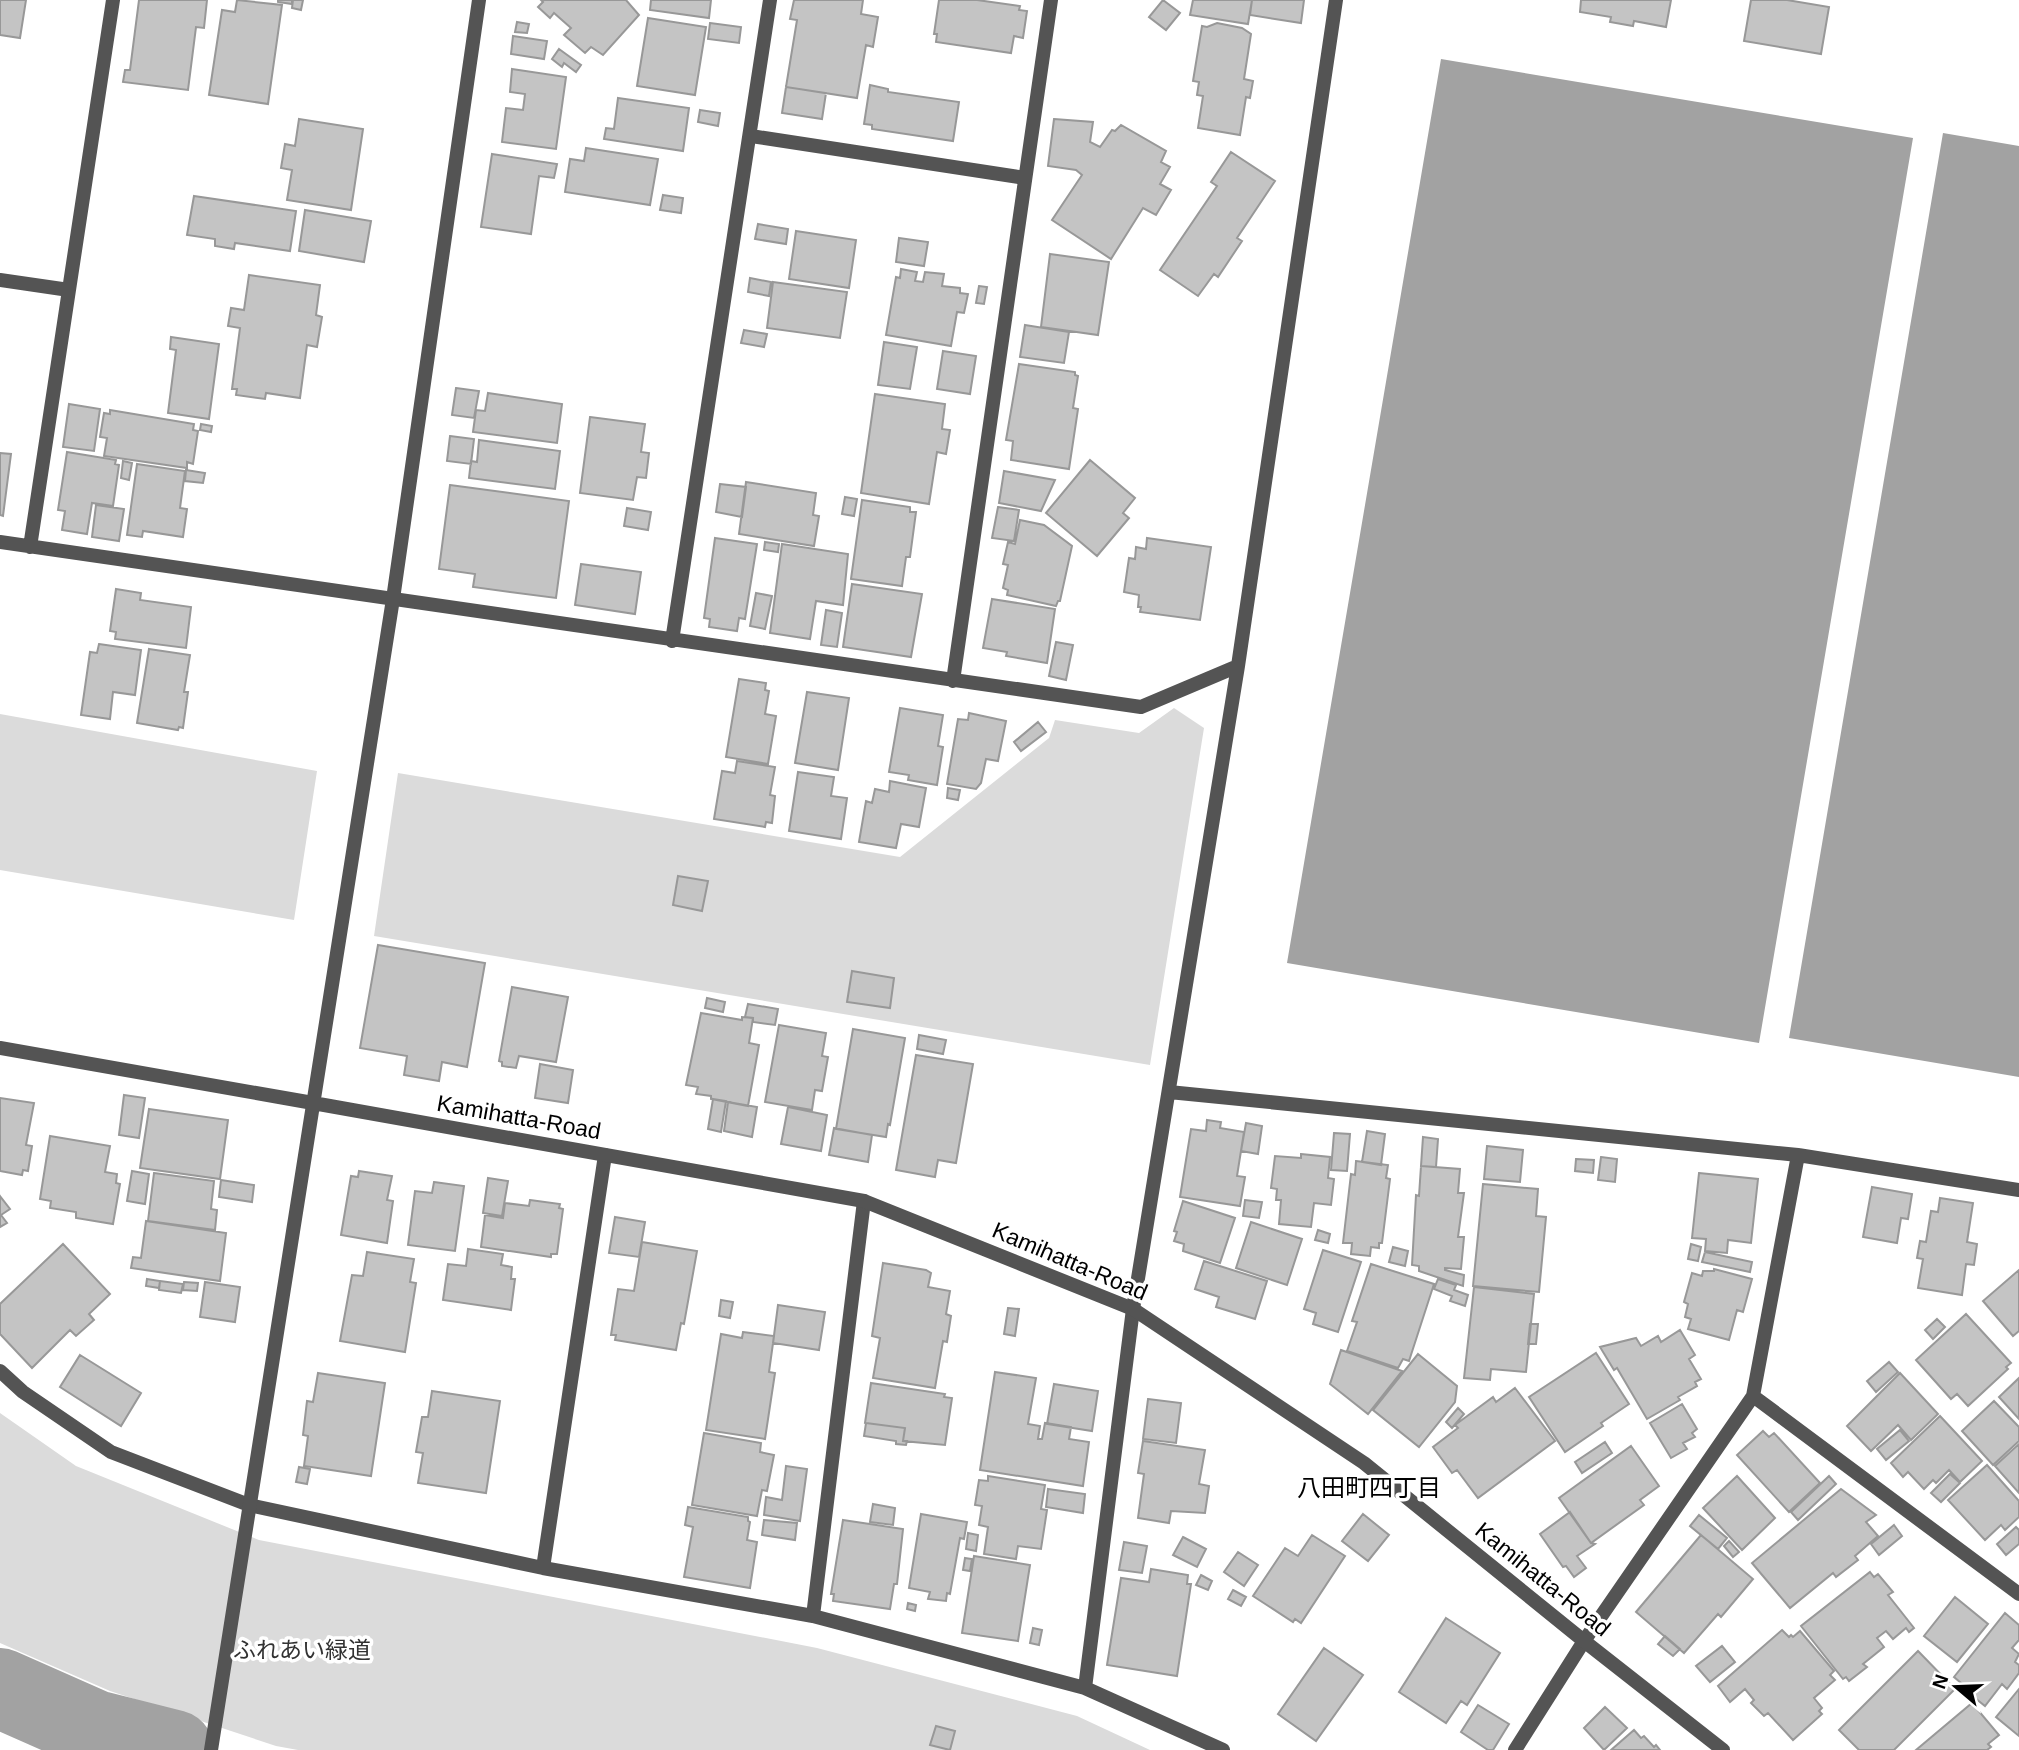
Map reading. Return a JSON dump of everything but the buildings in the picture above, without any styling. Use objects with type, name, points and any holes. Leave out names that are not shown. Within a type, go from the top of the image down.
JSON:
[{"type":"street","points":[[30,547],[113,0]]},
{"type":"street","points":[[211,1750],[393,599],[480,0]]},
{"type":"street","points":[[672,641],[770,0]]},
{"type":"street","points":[[953,681],[1051,0]]},
{"type":"street","points":[[1085,1688],[1133,1309],[1238,666],[1336,0]]},
{"type":"street","points":[[751,136],[1025,178]]},
{"type":"street","points":[[0,280],[69,290]]},
{"type":"street","points":[[0,542],[1141,707],[1238,666]]},
{"type":"street","name":"Kamihatta-Road","points":[[0,1048],[863,1201],[1133,1309],[1364,1463],[1723,1750]]},
{"type":"street","points":[[1169,1092],[1798,1155],[2019,1189]]},
{"type":"street","points":[[543,1568],[605,1155]]},
{"type":"street","points":[[1515,1750],[1584,1641],[1754,1396],[1798,1155]]},
{"type":"street","points":[[813,1616],[863,1201]]},
{"type":"street","points":[[0,1371],[23,1392],[111,1452],[249,1505],[543,1568],[813,1616],[1085,1688],[1223,1750]]},
{"type":"street","points":[[1754,1396],[2019,1594]]},
{"type":"green space","points":[[1174,708],[1204,728],[1150,1065],[374,936],[398,773],[900,857],[1049,738],[1055,720],[1139,733]]},
{"type":"green space","points":[[0,714],[317,771],[294,920],[0,870]]},
{"type":"green space","name":"ふれあい緑道","points":[[0,1413],[76,1466],[259,1540],[817,1648],[1077,1716],[1150,1750],[298,1750],[276,1746],[110,1691],[0,1643]]},
{"type":"shaded area","points":[[1441,59],[1913,138],[1759,1043],[1287,963]]},
{"type":"shaded area","points":[[1943,133],[2019,146],[2019,1077],[1789,1038]]},
{"type":"waterway","points":[[0,1688],[95,1730],[174,1750]]},
{"type":"district","name":"八田町四丁目","points":[[1369,1487]]}]
